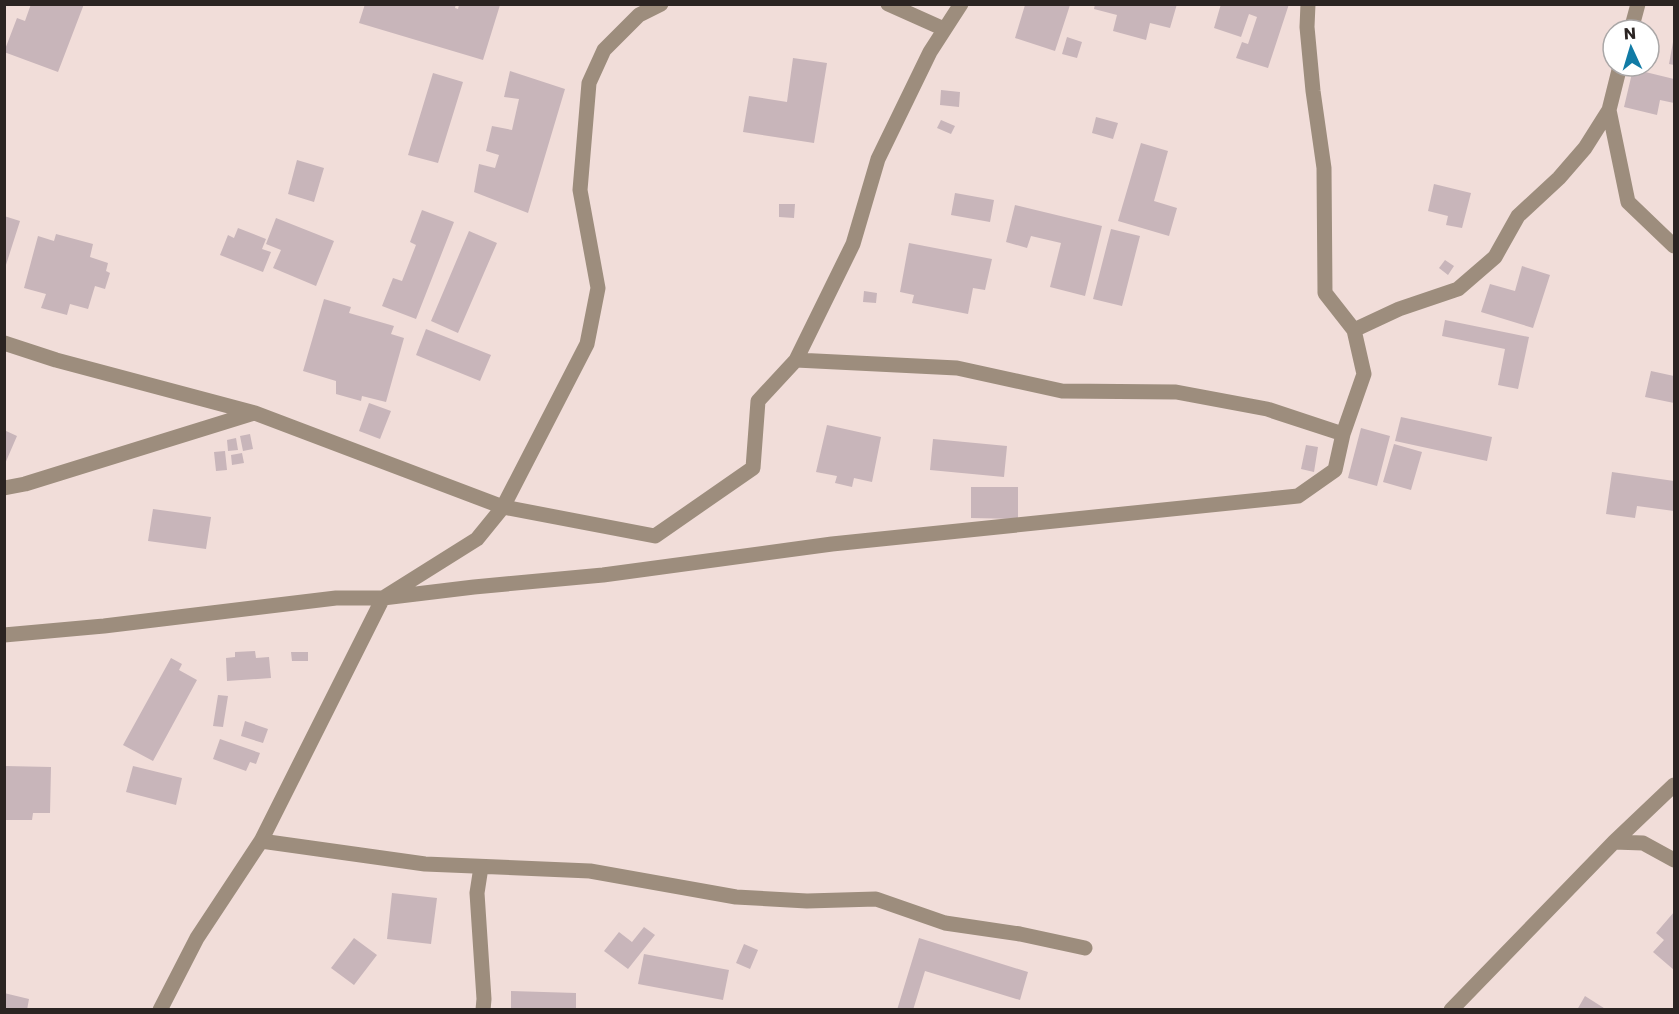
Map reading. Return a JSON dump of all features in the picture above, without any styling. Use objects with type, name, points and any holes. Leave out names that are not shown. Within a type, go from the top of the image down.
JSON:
[{"type":"street","points":[[160,1010],[197,938],[261,841],[383,598],[477,539],[503,507],[587,344],[598,288],[579,189],[589,83],[604,50],[639,15],[662,4]]},
{"type":"street","points":[[888,4],[944,29]]},
{"type":"street","points":[[4,343],[56,360],[255,413],[503,507],[655,536],[753,468],[758,401],[796,360],[853,244],[878,159],[930,52],[961,4]]},
{"type":"street","points":[[4,635],[104,626],[336,598],[383,598],[603,575],[832,544],[1298,496],[1335,470],[1343,434],[1364,374],[1354,330],[1325,293],[1324,168],[1312,91],[1307,27],[1308,4]]},
{"type":"street","points":[[1354,330],[1399,309],[1458,289],[1495,257],[1518,216],[1566,171],[1585,148],[1609,110],[1617,78]]},
{"type":"street","points":[[1609,110],[1628,202],[1674,246]]},
{"type":"street","points":[[796,360],[957,368],[1062,391],[1176,392],[1267,409],[1343,434]]},
{"type":"street","points":[[4,488],[26,484],[255,413]]},
{"type":"street","points":[[1451,1010],[1614,842],[1674,785]]},
{"type":"street","points":[[261,841],[425,864],[590,872],[736,897],[807,901],[876,899],[945,923],[1020,934],[1085,948]]},
{"type":"street","points":[[1614,842],[1643,843],[1674,860]]},
{"type":"street","points":[[482,867],[477,893],[483,1010]]},
{"type":"building","points":[[31,4],[84,4],[58,72],[4,52],[17,18],[25,21]]},
{"type":"building","points":[[365,4],[456,4],[455,8],[458,9],[459,5],[500,5],[483,60],[359,23]]},
{"type":"building","points":[[1095,4],[1177,4],[1170,28],[1150,23],[1146,40],[1113,31],[1117,15],[1094,9]]},
{"type":"building","points":[[1221,4],[1289,4],[1268,68],[1236,58],[1242,42],[1248,44],[1257,17],[1249,14],[1241,37],[1214,28]]},
{"type":"building","points":[[1025,5],[1070,5],[1055,51],[1015,38]]},
{"type":"building","points":[[1067,37],[1082,42],[1077,58],[1062,54]]},
{"type":"building","points":[[1674,42],[1674,65],[1669,64]]},
{"type":"building","points":[[793,58],[827,63],[814,143],[743,132],[749,96],[787,102]]},
{"type":"building","points":[[510,71],[565,89],[528,213],[474,192],[479,164],[495,168],[499,155],[486,151],[492,126],[512,130],[519,99],[504,97]]},
{"type":"building","points":[[433,73],[463,82],[438,163],[408,155]]},
{"type":"building","points":[[1661,76],[1674,79],[1674,103],[1660,100],[1657,115],[1624,107],[1631,78],[1661,78]]},
{"type":"building","points":[[941,90],[960,92],[959,107],[940,105]]},
{"type":"building","points":[[1096,117],[1118,123],[1113,139],[1092,133]]},
{"type":"building","points":[[941,120],[955,126],[951,134],[937,128]]},
{"type":"building","points":[[1141,143],[1168,151],[1154,201],[1177,208],[1169,236],[1118,221]]},
{"type":"building","points":[[297,160],[324,168],[314,202],[288,194]]},
{"type":"building","points":[[1434,184],[1471,193],[1462,228],[1446,225],[1448,216],[1428,211]]},
{"type":"building","points":[[955,193],[994,200],[990,222],[951,215]]},
{"type":"building","points":[[779,204],[795,204],[794,218],[779,217]]},
{"type":"building","points":[[1015,205],[1102,226],[1085,296],[1050,287],[1061,243],[1031,236],[1027,248],[1006,242]]},
{"type":"building","points":[[422,210],[454,222],[416,319],[382,306],[393,278],[402,281],[416,245],[410,242]]},
{"type":"building","points":[[4,216],[20,221],[5,268],[4,268]]},
{"type":"building","points":[[276,218],[334,241],[316,286],[273,268],[281,250],[266,244]]},
{"type":"building","points":[[238,228],[266,239],[262,249],[271,252],[263,272],[220,255],[228,235],[234,238]]},
{"type":"building","points":[[1111,229],[1140,236],[1122,306],[1093,299]]},
{"type":"building","points":[[469,231],[497,243],[458,333],[431,321]]},
{"type":"building","points":[[56,234],[93,244],[90,257],[108,263],[106,271],[110,273],[105,289],[95,286],[88,309],[70,304],[67,315],[41,308],[46,294],[24,288],[38,236],[54,241]]},
{"type":"building","points":[[909,243],[992,259],[985,290],[973,288],[968,314],[912,303],[914,295],[900,292]]},
{"type":"building","points":[[1445,260],[1454,266],[1448,275],[1439,268]]},
{"type":"building","points":[[1522,266],[1550,275],[1533,328],[1481,312],[1490,284],[1515,291]]},
{"type":"building","points":[[864,291],[877,293],[876,303],[863,302]]},
{"type":"building","points":[[324,299],[351,307],[349,313],[394,326],[391,334],[404,338],[386,402],[362,396],[361,401],[336,394],[336,381],[303,371]]},
{"type":"building","points":[[1445,320],[1529,337],[1518,389],[1498,385],[1505,349],[1442,336]]},
{"type":"building","points":[[426,329],[491,355],[480,381],[416,355]]},
{"type":"building","points":[[1651,371],[1674,376],[1674,403],[1645,397]]},
{"type":"building","points":[[369,403],[391,411],[380,439],[359,431]]},
{"type":"building","points":[[1401,417],[1492,437],[1487,461],[1395,441]]},
{"type":"building","points":[[827,425],[881,437],[872,482],[854,478],[852,487],[835,483],[837,476],[816,472]]},
{"type":"building","points":[[1361,428],[1390,436],[1377,486],[1348,478]]},
{"type":"building","points":[[4,430],[17,436],[4,466]]},
{"type":"building","points":[[250,434],[253,449],[243,451],[240,436]]},
{"type":"building","points":[[236,438],[238,450],[228,451],[227,440]]},
{"type":"building","points":[[933,439],[1007,446],[1004,477],[930,470]]},
{"type":"building","points":[[1394,444],[1422,452],[1411,490],[1383,482]]},
{"type":"building","points":[[1306,445],[1318,447],[1314,472],[1301,469]]},
{"type":"building","points":[[225,451],[227,470],[216,471],[214,452]]},
{"type":"building","points":[[242,453],[244,463],[232,465],[231,455]]},
{"type":"building","points":[[1612,472],[1674,481],[1674,511],[1637,506],[1635,518],[1606,514]]},
{"type":"building","points":[[971,487],[1018,487],[1018,519],[971,518]]},
{"type":"building","points":[[153,509],[211,517],[206,549],[148,541]]},
{"type":"building","points":[[255,651],[256,658],[269,657],[271,678],[227,681],[226,658],[235,657],[235,652]]},
{"type":"building","points":[[291,652],[308,652],[308,661],[292,661]]},
{"type":"building","points":[[171,658],[182,664],[179,670],[197,680],[153,761],[123,745]]},
{"type":"building","points":[[218,695],[228,696],[223,727],[213,726]]},
{"type":"building","points":[[245,721],[268,729],[263,743],[241,736]]},
{"type":"building","points":[[220,739],[260,753],[256,764],[250,762],[246,771],[213,759]]},
{"type":"building","points":[[5,766],[51,767],[50,813],[33,813],[32,820],[4,820]]},
{"type":"building","points":[[133,766],[182,778],[176,805],[126,792]]},
{"type":"building","points":[[392,893],[437,898],[431,944],[387,939]]},
{"type":"building","points":[[1674,912],[1674,970],[1653,952],[1664,940],[1656,933]]},
{"type":"building","points":[[644,927],[655,935],[628,969],[604,951],[619,932],[632,942]]},
{"type":"building","points":[[354,938],[377,955],[354,985],[331,968]]},
{"type":"building","points":[[919,938],[1028,972],[1020,1000],[925,971],[913,1010],[897,1010]]},
{"type":"building","points":[[744,944],[758,950],[750,969],[736,963]]},
{"type":"building","points":[[644,954],[729,970],[723,1000],[638,984]]},
{"type":"building","points":[[511,991],[576,993],[576,1010],[511,1010]]},
{"type":"building","points":[[4,993],[29,999],[27,1010],[4,1010]]},
{"type":"building","points":[[1585,996],[1607,1010],[1577,1010]]}]
